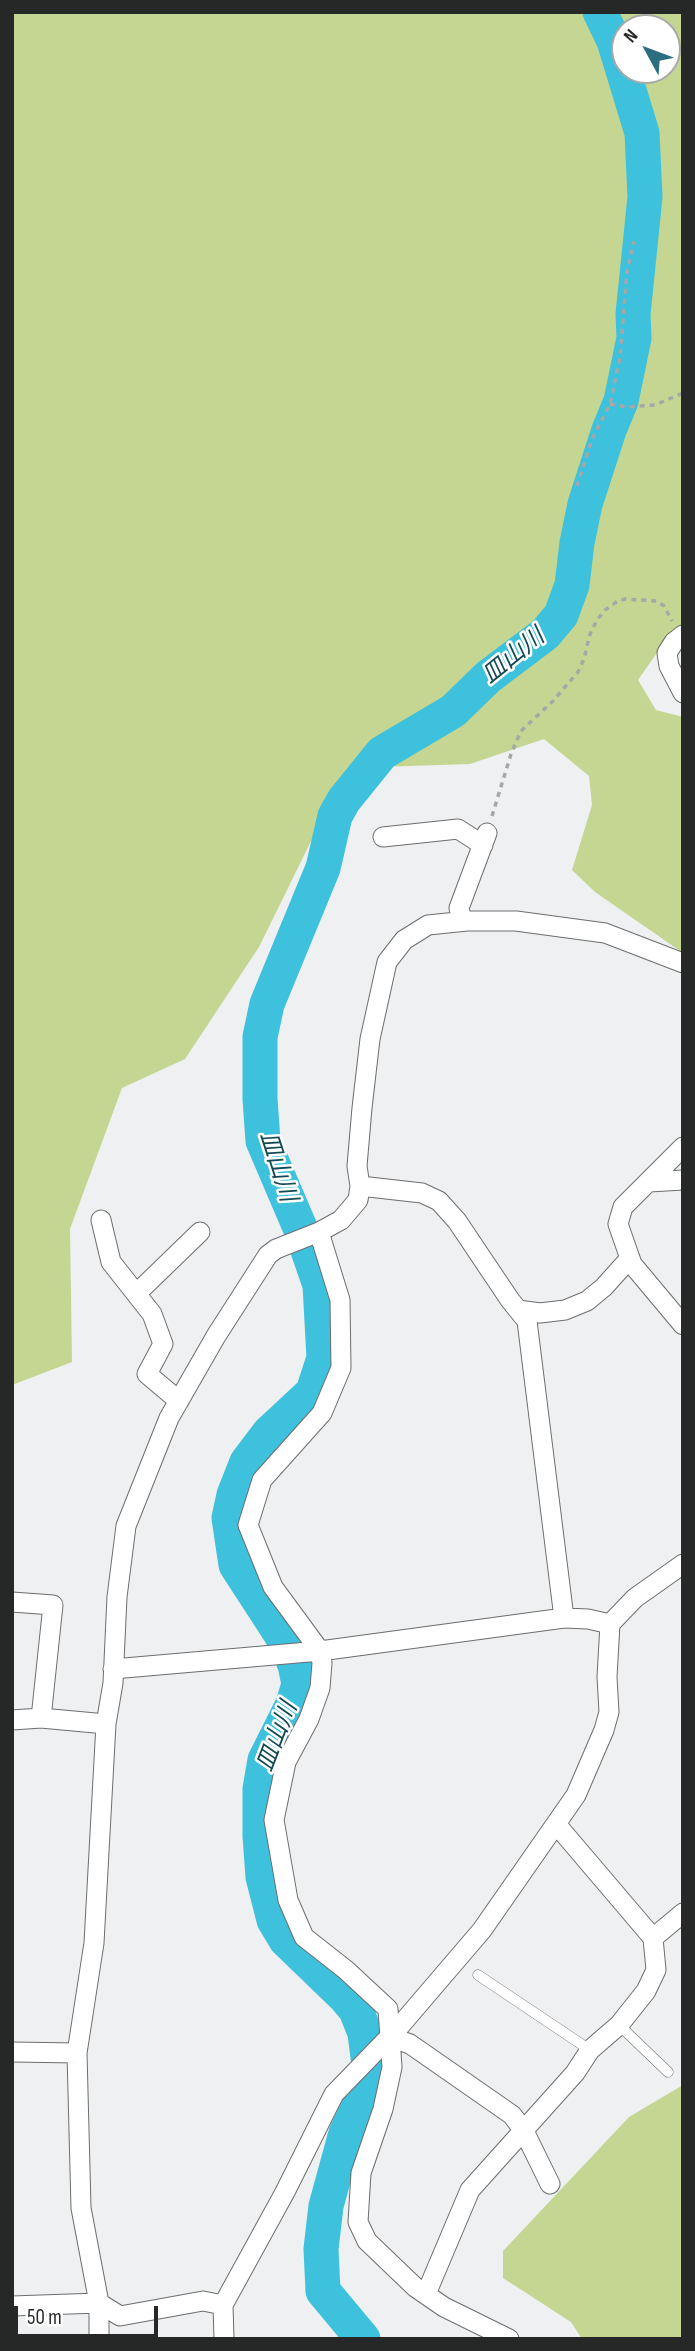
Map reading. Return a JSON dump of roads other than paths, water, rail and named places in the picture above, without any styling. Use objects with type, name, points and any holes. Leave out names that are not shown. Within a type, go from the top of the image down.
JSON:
[{"type":"street","points":[[681,636],[667,653],[669,666],[683,693]]},
{"type":"street","points":[[383,837],[458,829],[485,838],[459,908],[462,921]]},
{"type":"street","points":[[99,2339],[99,2302],[81,2208],[77,2053],[94,1942],[106,1724],[126,1526],[169,1418],[216,1336],[268,1255],[341,1220],[358,1200],[360,1186],[357,1166],[370,1039],[387,962],[404,940],[428,925],[462,921],[516,921],[605,933],[683,962]]},
{"type":"street","points":[[683,1147],[623,1207],[618,1224],[632,1264],[683,1325]]},
{"type":"street","points":[[649,1182],[683,1180]]},
{"type":"street","points":[[360,1186],[422,1193],[439,1201],[457,1221],[527,1321],[564,1618]]},
{"type":"street","points":[[101,1220],[111,1262],[152,1314],[163,1344],[148,1374],[179,1401]]},
{"type":"street","points":[[136,1294],[200,1232]]},
{"type":"street","points":[[319,1232],[340,1300],[341,1368],[322,1413],[262,1480],[248,1524],[273,1587],[320,1651],[322,1663],[320,1688],[309,1719],[286,1762],[274,1820],[288,1900],[304,1937],[346,1970],[388,2009],[392,2067],[383,2109],[361,2173],[358,2222],[367,2241],[415,2287],[444,2306],[509,2339]]},
{"type":"street","points":[[518,1310],[540,1313],[565,1311],[587,1301],[604,1287],[630,1258]]},
{"type":"street","points":[[224,2339],[223,2305],[285,2192],[334,2094],[390,2037],[482,1930],[576,1795],[609,1712],[607,1677],[610,1624],[635,1598],[683,1564]]},
{"type":"street","points":[[12,1602],[52,1605],[41,1718]]},
{"type":"street","points":[[113,1669],[320,1651],[564,1618],[588,1619],[610,1624]]},
{"type":"street","points":[[12,1720],[41,1718],[106,1724]]},
{"type":"street","points":[[426,2294],[470,2190],[575,2073],[590,2050],[619,2025],[646,1991],[656,1970],[653,1938],[556,1824]]},
{"type":"street","points":[[653,1938],[683,1913]]},
{"type":"street","points":[[390,2037],[410,2044],[512,2115],[524,2131],[550,2183]]},
{"type":"street","points":[[12,2052],[77,2053]]},
{"type":"street","points":[[12,2306],[99,2302],[120,2316],[203,2301],[223,2305]]},
{"type":"lane","points":[[478,1976],[590,2050]]},
{"type":"lane","points":[[619,2025],[668,2072]]},
{"type":"waterway","name":"皿山川","points":[[363,2339],[323,2291],[321,2249],[326,2206],[346,2133],[371,2081],[365,2033],[356,2010],[286,1940],[274,1920],[263,1877],[260,1789],[265,1760],[293,1704],[299,1684],[286,1642],[236,1565],[229,1518],[234,1495],[247,1462],[269,1433],[313,1392],[324,1358],[320,1285],[301,1230],[263,1141],[260,1037],[267,1004],[323,868],[335,816],[344,800],[382,753],[453,711],[488,677],[545,634],[561,615],[572,585],[585,504],[621,401],[634,338],[633,314],[645,197],[642,133],[614,41],[600,12]]}]
